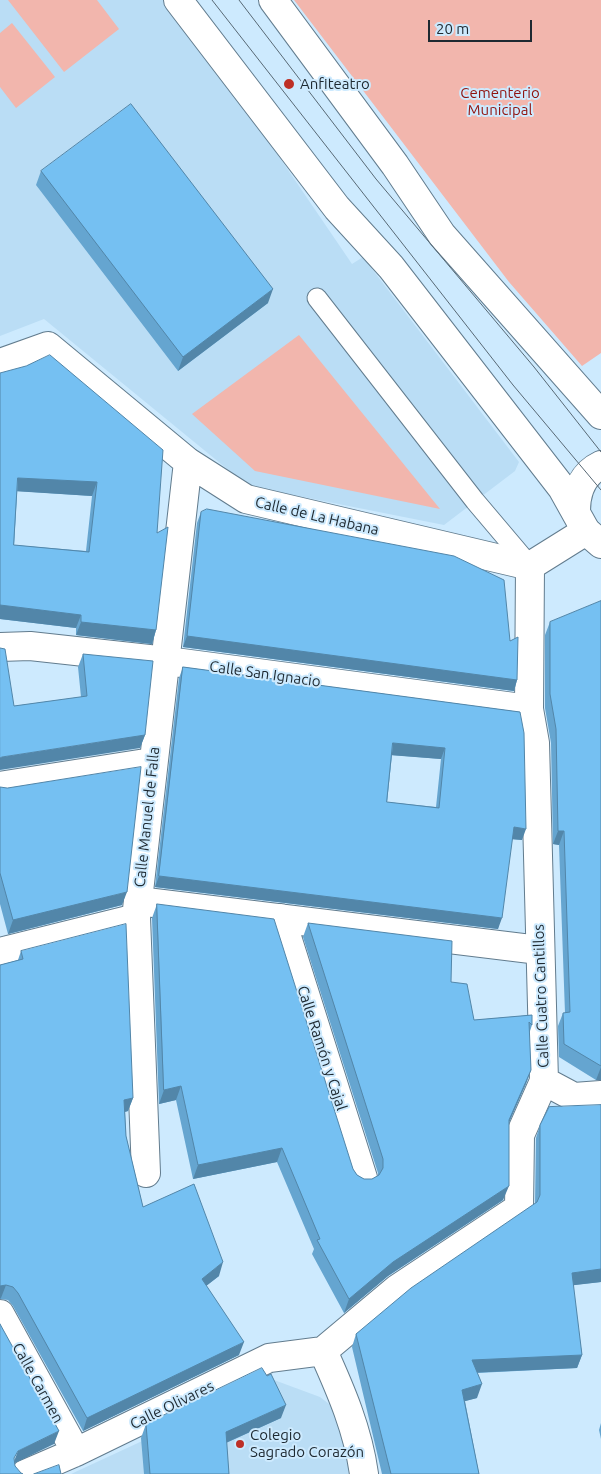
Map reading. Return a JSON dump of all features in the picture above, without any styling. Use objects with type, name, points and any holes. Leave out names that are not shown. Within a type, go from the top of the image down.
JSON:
[{"type":"street","points":[[178,0],[337,208],[391,266],[562,488],[588,529]]},
{"type":"street","points":[[273,0],[395,165],[442,234],[596,400]]},
{"type":"street","name":"Calle de La Habana","points":[[0,363],[48,346],[188,462],[246,499],[530,566]]},
{"type":"street","name":"Calle Manuel de Falla","points":[[146,1173],[137,910],[152,762],[167,661],[188,462]]},
{"type":"street","points":[[588,529],[576,497],[581,484],[589,473],[601,465]]},
{"type":"street","points":[[530,566],[588,529]]},
{"type":"street","name":"Calle Cuatro Cantillos","points":[[323,1351],[397,1289],[519,1208],[520,1135],[544,1081],[535,743],[530,709],[530,566]]},
{"type":"street","name":"Calle San Ignacio","points":[[0,647],[30,646],[167,661],[530,709]]},
{"type":"street","points":[[0,786],[152,762]]},
{"type":"street","points":[[0,952],[137,910],[280,918],[540,950]]},
{"type":"street","name":"Calle Ramón y Cajal","points":[[280,918],[363,1178]]},
{"type":"street","points":[[544,1081],[574,1097],[601,1095]]},
{"type":"street","name":"Calle Carmen","points":[[0,1314],[76,1452]]},
{"type":"street","points":[[323,1351],[345,1401],[361,1450],[364,1474]]},
{"type":"street","name":"Calle Olivares","points":[[25,1474],[76,1452],[270,1358],[323,1351]]},
{"type":"lane","points":[[317,298],[475,501],[530,566]]},
{"type":"shaded area","points":[[0,0],[165,0],[205,48],[352,264],[363,257],[519,462],[515,471],[444,525],[248,486],[44,319],[0,336]]},
{"type":"shaded area","name":"Colegio Sagrado Corazón","points":[[274,1380],[320,1397],[342,1414],[349,1474],[71,1474]]},
{"type":"green space","points":[[8,0],[97,0],[119,29],[64,72]]},
{"type":"green space","name":"Cementerio Municipal","points":[[294,0],[601,0],[601,353],[582,366],[509,282]]},
{"type":"green space","points":[[12,23],[55,77],[16,108],[0,87],[0,33]]},
{"type":"green space","points":[[299,335],[440,509],[255,471],[192,414]]},
{"type":"building","points":[[131,104],[273,289],[183,357],[41,171]]},
{"type":"building","points":[[50,355],[163,450],[157,533],[168,527],[156,630],[81,622],[81,615],[0,605],[0,373],[26,366]],"holes":[[[18,478],[97,482],[89,552],[14,545]]]},
{"type":"building","points":[[207,509],[454,556],[504,580],[510,641],[518,637],[517,680],[187,636],[201,512]]},
{"type":"building","points":[[601,601],[601,1066],[564,1044],[563,1013],[570,1012],[564,831],[558,831],[556,729],[550,694],[550,622]]},
{"type":"building","points":[[0,648],[5,649],[14,706],[87,696],[83,654],[153,661],[145,735],[0,758]]},
{"type":"building","points":[[183,667],[520,712],[524,733],[526,829],[514,827],[502,918],[159,876]],"holes":[[[393,743],[445,748],[439,808],[387,802]]]},
{"type":"building","points":[[141,767],[127,892],[13,920],[0,873],[0,787],[7,788]]},
{"type":"building","points":[[157,904],[274,919],[353,1169],[357,1175],[364,1179],[372,1179],[379,1175],[383,1168],[383,1159],[308,923],[452,941],[451,982],[467,984],[474,1020],[532,1015],[532,1025],[529,1022],[531,1070],[509,1120],[509,1186],[393,1262],[349,1299],[317,1240],[320,1239],[282,1148],[198,1165],[181,1086],[164,1090]]},
{"type":"building","points":[[126,924],[133,1098],[124,1100],[126,1136],[143,1207],[194,1184],[223,1262],[202,1279],[244,1342],[87,1418],[18,1293],[13,1287],[0,1286],[0,965],[23,959],[21,951]]},
{"type":"building","points":[[601,1105],[601,1269],[572,1273],[582,1355],[472,1360],[482,1384],[462,1390],[479,1474],[391,1474],[356,1334],[411,1288],[537,1202],[540,1195],[540,1125],[549,1107]]},
{"type":"building","points":[[0,1324],[59,1431],[18,1451],[14,1458],[15,1466],[23,1474],[0,1474]]},
{"type":"building","points":[[262,1368],[267,1376],[271,1374],[286,1405],[226,1432],[229,1474],[150,1474],[146,1424]]},
{"type":"building","points":[[59,1465],[61,1474],[34,1474]]},
{"type":"tram line","points":[[212,0],[513,385],[601,490]]},
{"type":"tram line","points":[[239,0],[376,179],[534,367],[601,452]]},
{"type":"place","name":"Anfiteatro","points":[[289,84]]},
{"type":"place","name":"Colegio Sagrado Corazón","points":[[240,1444]]}]
